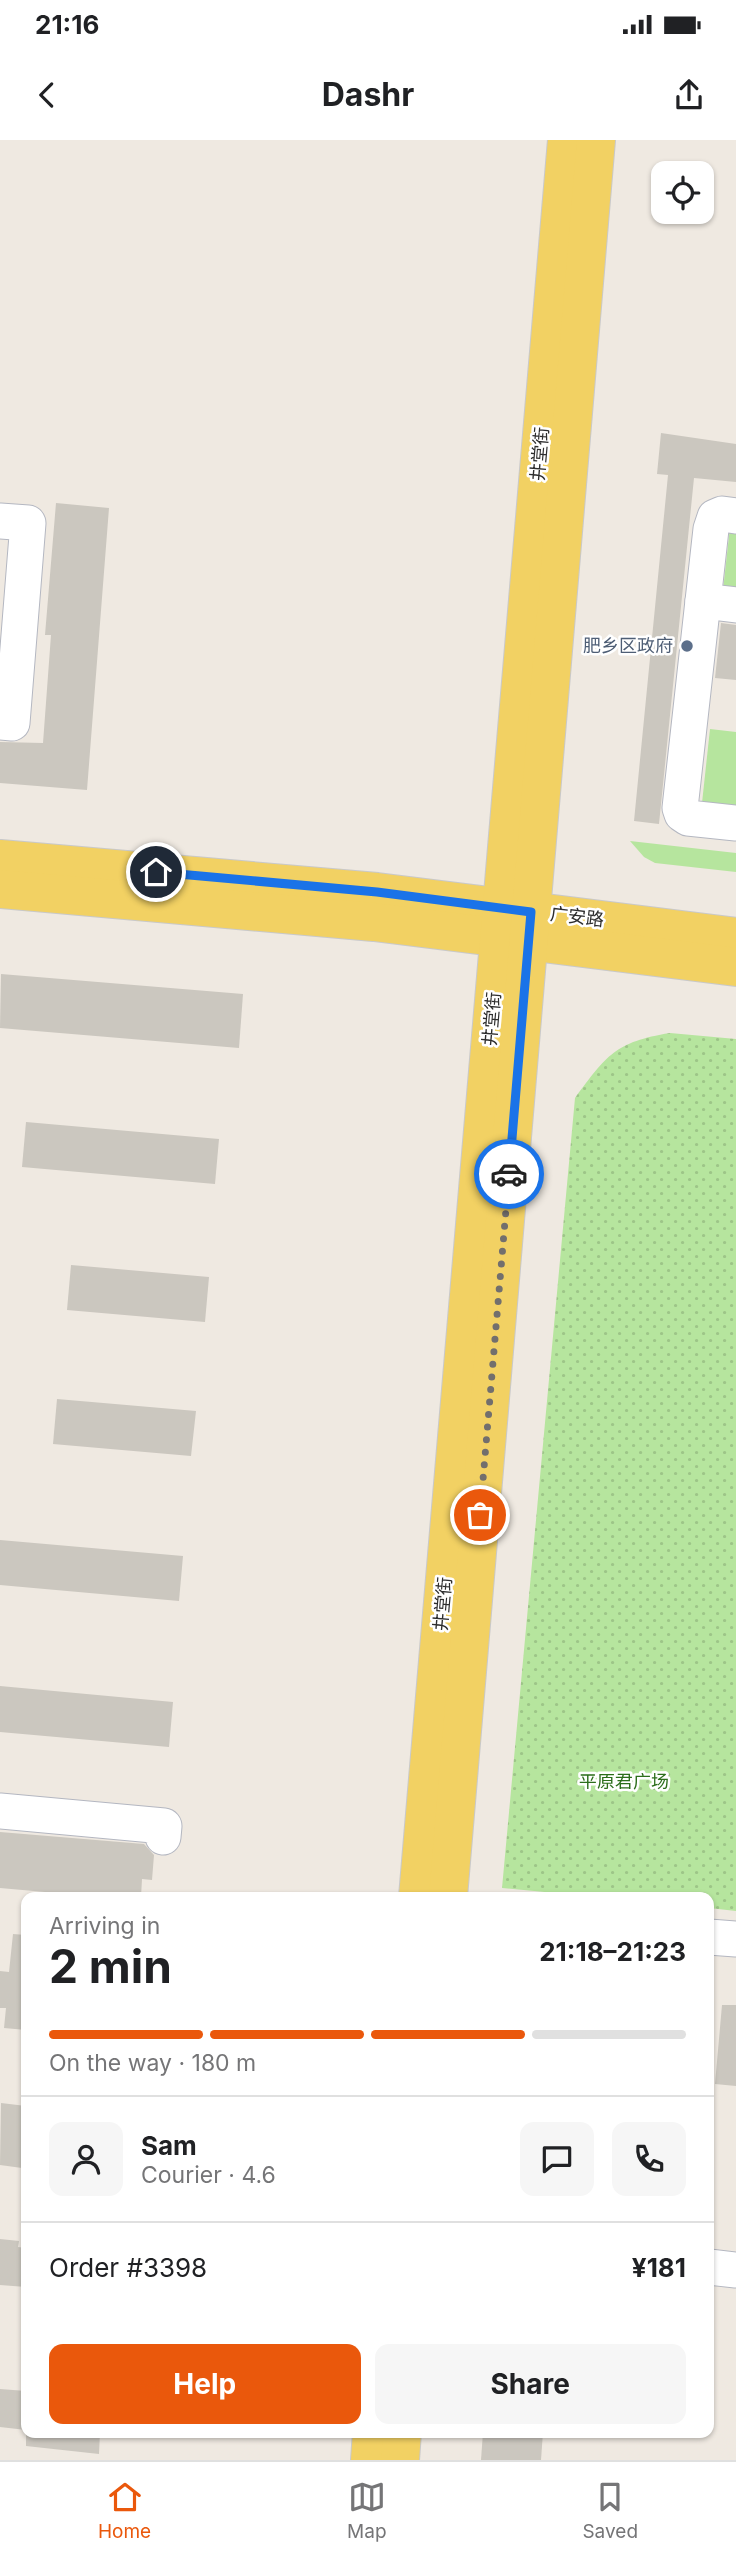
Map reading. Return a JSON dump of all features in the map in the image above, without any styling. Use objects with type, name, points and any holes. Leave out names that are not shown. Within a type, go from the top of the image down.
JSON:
[{"type":"main road","name":"井堂街","points":[[448,1892],[566,140]]},
{"type":"main road","name":"井堂街","points":[[418,1892],[596,140]]},
{"type":"main road","name":"广安路","points":[[0,859],[377,892],[515,925],[736,967]]},
{"type":"main road","name":"广安路","points":[[0,889],[373,922],[515,925],[736,937]]},
{"type":"main road","points":[[370,2460],[372,2438]]},
{"type":"main road","points":[[400,2460],[402,2438]]},
{"type":"street","points":[[736,516],[722,514],[715,517],[711,529],[719,603],[680,807],[682,814],[688,818],[736,823]]},
{"type":"street","points":[[0,521],[28,523],[12,723],[0,722]]},
{"type":"street","points":[[0,1811],[164,1826],[163,1837]]},
{"type":"street","points":[[714,1937],[736,1939]]},
{"type":"street","points":[[714,2268],[736,2270]]},
{"type":"green space","points":[[730,527],[736,528],[736,592],[723,590]]},
{"type":"green space","points":[[710,729],[736,732],[736,807],[702,803]]},
{"type":"green space","points":[[630,841],[736,853],[736,872],[655,863],[644,857]]},
{"type":"green space","name":"平原君广场","points":[[670,1033],[736,1039],[736,1911],[714,1909],[714,1892],[544,1892],[502,1888],[575,1098],[614,1053],[624,1046]]},
{"type":"building","points":[[661,433],[736,444],[736,482],[694,478],[659,824],[634,821],[668,475],[657,474]]},
{"type":"building","points":[[56,503],[109,508],[87,790],[0,783],[0,742],[43,743],[51,635],[45,635]]},
{"type":"building","points":[[721,623],[736,625],[736,680],[715,678]]},
{"type":"building","points":[[1,974],[243,994],[239,1048],[0,1028]]},
{"type":"building","points":[[26,1122],[219,1139],[215,1184],[22,1167]]},
{"type":"building","points":[[71,1265],[209,1277],[205,1322],[67,1310]]},
{"type":"building","points":[[57,1399],[196,1411],[191,1456],[53,1444]]},
{"type":"building","points":[[0,1540],[183,1556],[179,1601],[0,1585]]},
{"type":"building","points":[[0,1686],[173,1702],[169,1747],[0,1732]]},
{"type":"building","points":[[0,1832],[144,1844],[154,1855],[152,1880],[142,1879],[141,1892],[45,1892],[0,1888]]},
{"type":"building","points":[[13,1934],[21,1935],[21,2030],[4,2028],[6,2008],[0,2008],[0,1971],[9,1972]]},
{"type":"building","points":[[722,2005],[736,2005],[736,2086],[715,2084]]},
{"type":"building","points":[[1,2103],[21,2105],[21,2168],[0,2165]]},
{"type":"building","points":[[0,2239],[19,2241],[21,2287],[0,2285]]},
{"type":"building","points":[[0,2389],[21,2391],[21,2429],[0,2427]]},
{"type":"building","points":[[26,2438],[100,2438],[99,2454],[26,2446]]},
{"type":"building","points":[[483,2438],[543,2438],[541,2460],[481,2460]]},
{"type":"way so far","points":[[480,1515],[509,1174]]},
{"type":"place","name":"肥乡区政府","points":[[687,646]]},
{"type":"route","points":[[156,872],[377,892],[531,912],[509,1174]]}]
